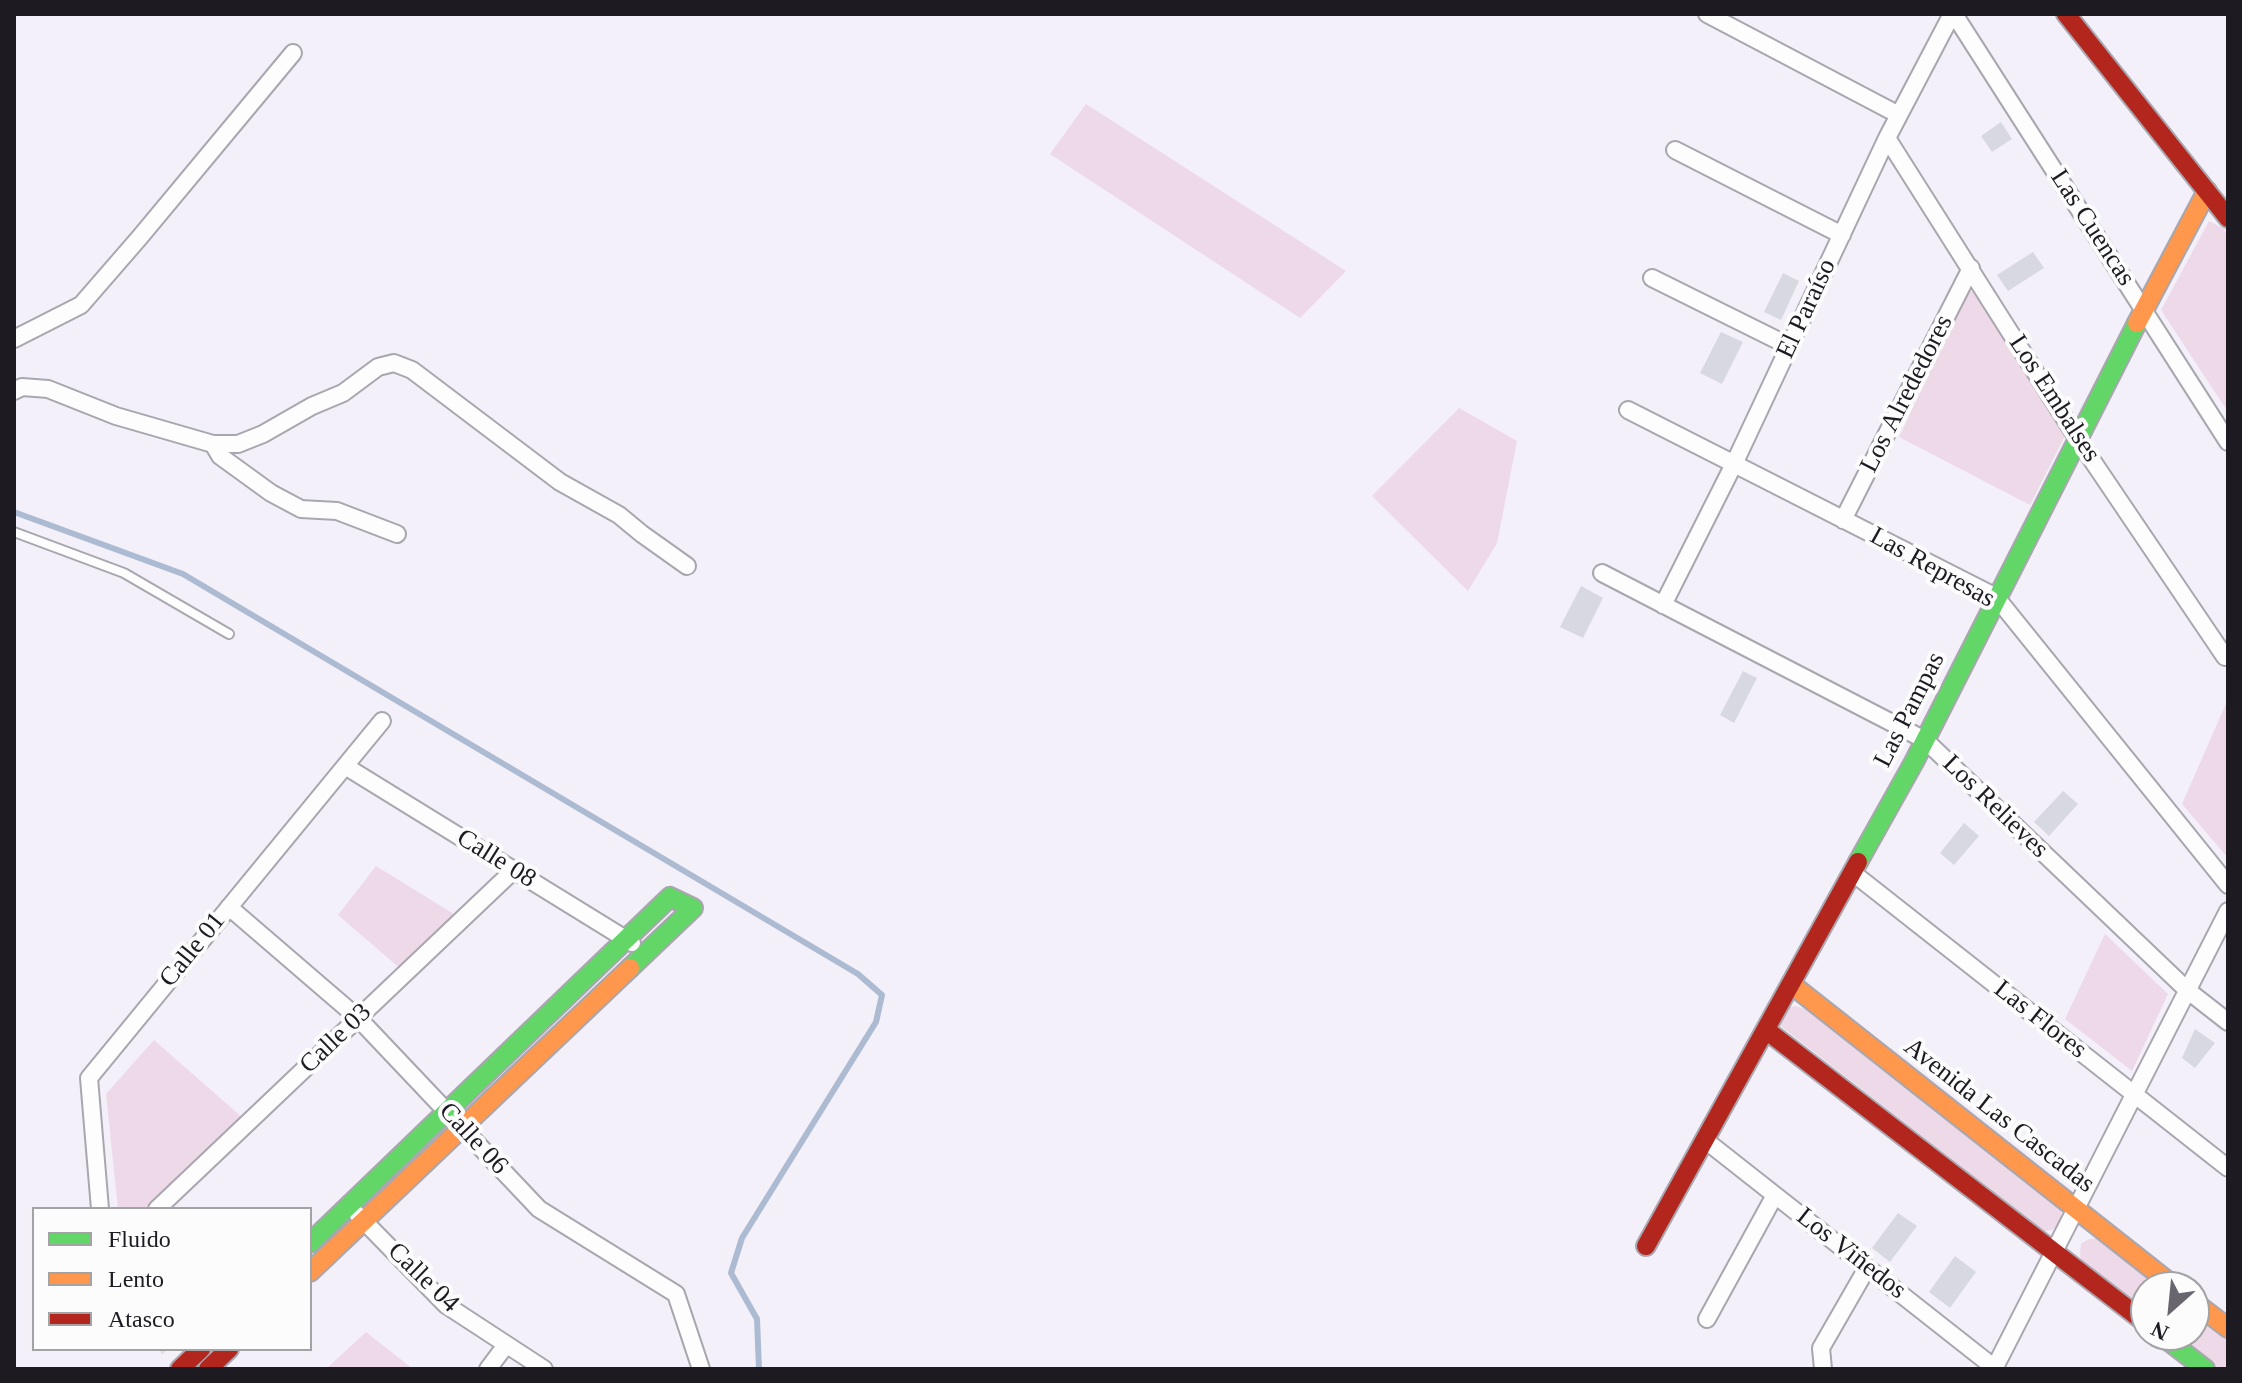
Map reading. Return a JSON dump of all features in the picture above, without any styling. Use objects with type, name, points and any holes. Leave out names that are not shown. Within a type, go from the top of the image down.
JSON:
[{"type":"street","points":[[1707,14],[1899,115]]},
{"type":"street","name":"El Paraíso","points":[[1663,605],[1734,464],[1887,138],[1953,14]]},
{"type":"street","name":"Las Cuencas","points":[[1953,14],[2228,442]]},
{"type":"street","points":[[2066,14],[2228,218]]},
{"type":"street","points":[[14,339],[81,305],[293,53]]},
{"type":"street","name":"Los Embalses","points":[[1887,138],[2077,438],[2225,657]]},
{"type":"street","points":[[1675,150],[1842,235]]},
{"type":"street","name":"Las Pampas","points":[[1646,1246],[1925,740],[2077,438],[2207,191]]},
{"type":"street","name":"Los Alrededores","points":[[1843,520],[1971,268]]},
{"type":"street","points":[[1652,278],[1789,346]]},
{"type":"street","points":[[14,391],[22,387],[48,389],[116,416],[213,444],[238,444],[343,393],[378,367],[394,363],[412,370],[560,482],[619,515],[687,566]]},
{"type":"street","name":"Las Represas","points":[[1628,410],[1996,597],[2228,885]]},
{"type":"street","points":[[213,444],[220,456],[271,493],[301,509],[337,511],[397,534]]},
{"type":"street","name":"Los Relieves","points":[[1602,573],[1925,740],[2187,990],[2228,1022]]},
{"type":"street","name":"Calle 01","points":[[100,1207],[89,1078],[382,721]]},
{"type":"street","name":"Calle 08","points":[[345,766],[647,952]]},
{"type":"street","name":"Calle 03","points":[[159,1207],[514,870]]},
{"type":"street","name":"Las Flores","points":[[1853,873],[2133,1093],[2226,1162]]},
{"type":"street","points":[[312,1241],[670,897],[693,908],[312,1270]]},
{"type":"street","name":"Calle 06","points":[[229,907],[358,1018],[539,1209],[676,1294],[701,1369]]},
{"type":"street","points":[[1995,1369],[2228,911]]},
{"type":"street","name":"Avenida Las Cascadas","points":[[1791,984],[2154,1271]]},
{"type":"street","points":[[1766,1030],[2130,1310]]},
{"type":"street","name":"Los Viñedos","points":[[1705,1140],[1995,1369]]},
{"type":"street","points":[[1707,1319],[1775,1195]]},
{"type":"street","name":"Calle 04","points":[[349,1206],[446,1305],[544,1369]]},
{"type":"street","points":[[1823,1369],[1821,1348],[1867,1268]]},
{"type":"street","points":[[2210,1314],[2228,1328]]},
{"type":"street","points":[[488,1369],[506,1345]]},
{"type":"street","points":[[208,1369],[227,1351]]},
{"type":"street","points":[[2182,1351],[2205,1369]]},
{"type":"lane","points":[[14,532],[124,573],[229,634]]},
{"type":"shaded area","points":[[1086,104],[1346,271],[1300,318],[1050,154]]},
{"type":"shaded area","points":[[2209,221],[2224,229],[2228,235],[2228,412],[2161,310]]},
{"type":"shaded area","points":[[1978,289],[2065,436],[2030,505],[1899,437],[1967,293]]},
{"type":"shaded area","points":[[1459,408],[1517,441],[1497,543],[1468,591],[1372,496]]},
{"type":"shaded area","points":[[2228,699],[2228,858],[2182,804]]},
{"type":"shaded area","points":[[376,866],[457,916],[402,970],[338,915]]},
{"type":"shaded area","points":[[2105,934],[2168,994],[2132,1071],[2065,1019]]},
{"type":"shaded area","points":[[1788,1007],[1805,1009],[2061,1211],[2058,1226],[2044,1231],[1782,1027],[1780,1023]]},
{"type":"shaded area","points":[[154,1040],[244,1119],[151,1207],[118,1207],[106,1094]]},
{"type":"shaded area","points":[[2099,1238],[2140,1271],[2130,1271],[2130,1299],[2081,1261],[2081,1244]]},
{"type":"shaded area","points":[[2210,1327],[2228,1341],[2228,1369],[2220,1369],[2197,1351],[2210,1351]]},
{"type":"shaded area","points":[[366,1332],[413,1369],[326,1369]]},
{"type":"building","points":[[2001,122],[2012,139],[1992,152],[1981,136]]},
{"type":"building","points":[[2033,252],[2044,268],[2008,291],[1997,275]]},
{"type":"building","points":[[1783,273],[1799,281],[1781,320],[1764,312]]},
{"type":"building","points":[[1721,332],[1743,342],[1722,384],[1700,373]]},
{"type":"building","points":[[1581,586],[1603,598],[1583,638],[1560,627]]},
{"type":"building","points":[[1743,671],[1757,678],[1734,723],[1720,715]]},
{"type":"building","points":[[2063,791],[2078,804],[2049,836],[2034,822]]},
{"type":"building","points":[[1964,823],[1979,836],[1954,865],[1940,853]]},
{"type":"building","points":[[2195,1029],[2215,1043],[2195,1068],[2182,1058]]},
{"type":"building","points":[[1898,1213],[1917,1226],[1890,1262],[1872,1248]]},
{"type":"building","points":[[1955,1256],[1976,1272],[1950,1308],[1929,1292]]},
{"type":"waterway","points":[[14,512],[183,574],[858,974],[882,995],[876,1022],[742,1238],[731,1273],[757,1319],[759,1369]]},
{"type":"traffic: fast","points":[[1858,862],[1914,762],[2137,323]]},
{"type":"traffic: fast","points":[[312,1241],[670,897],[693,908],[630,968]]},
{"type":"traffic: fast","points":[[2182,1351],[2205,1369]]},
{"type":"traffic: slow","points":[[2137,323],[2207,191]]},
{"type":"traffic: slow","points":[[312,1270],[630,968]]},
{"type":"traffic: slow","points":[[1791,984],[2155,1271]]},
{"type":"traffic: slow","points":[[2210,1314],[2228,1328]]},
{"type":"traffic: jam","points":[[2066,14],[2228,218]]},
{"type":"traffic: jam","points":[[1646,1246],[1858,862]]},
{"type":"traffic: jam","points":[[1766,1030],[2130,1311]]},
{"type":"traffic: jam","points":[[180,1369],[199,1351]]},
{"type":"traffic: jam","points":[[208,1369],[227,1351]]}]
